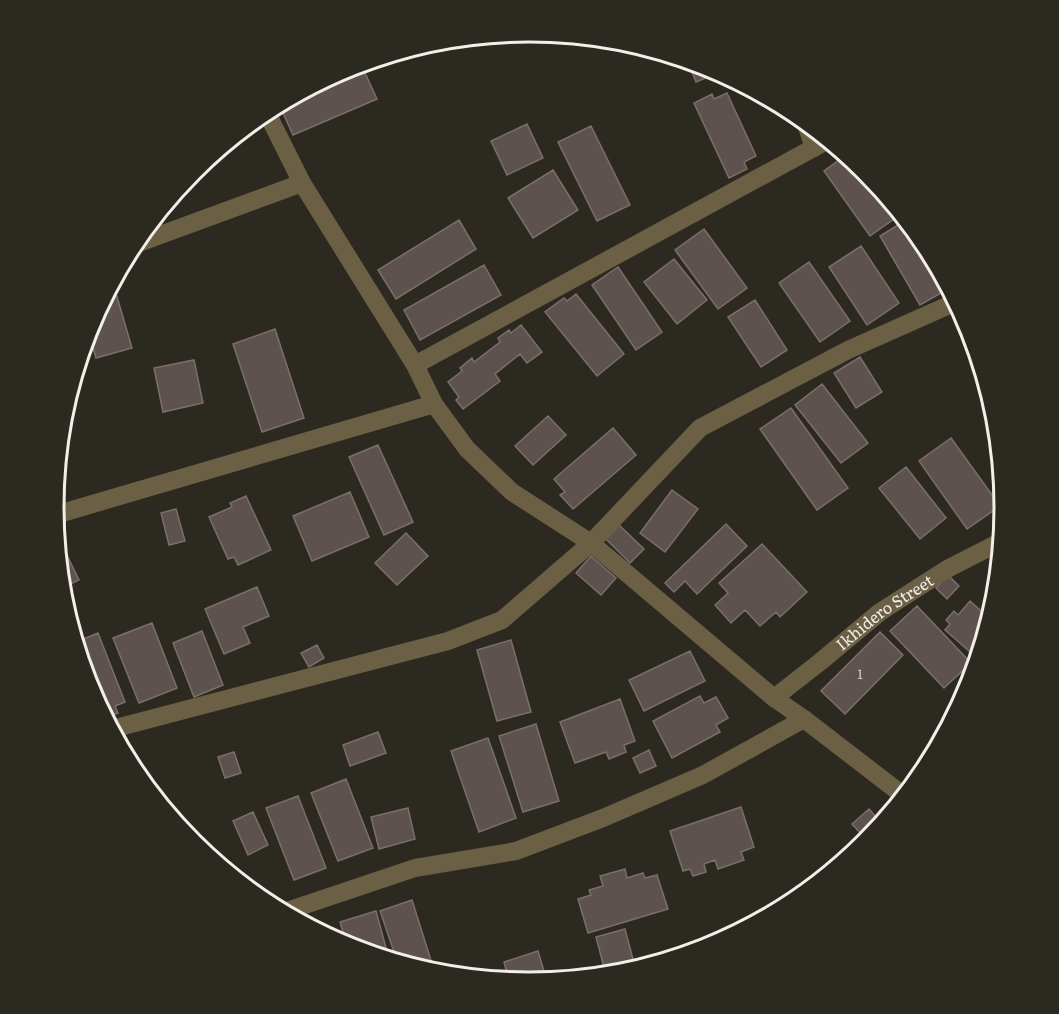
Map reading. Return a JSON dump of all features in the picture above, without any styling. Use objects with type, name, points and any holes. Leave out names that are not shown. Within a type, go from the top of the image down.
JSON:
[{"type":"street","points":[[271,120],[302,183],[415,365],[434,404],[467,449],[512,492],[591,543],[774,698],[897,791]]},
{"type":"street","points":[[415,365],[821,144]]},
{"type":"street","points":[[151,239],[302,183]]},
{"type":"street","points":[[120,727],[448,641],[502,620],[591,543],[700,428],[848,350],[949,305]]},
{"type":"street","points":[[64,512],[434,404]]},
{"type":"street","name":"Ikhidero Street","points":[[774,698],[880,612],[947,569],[993,545]]},
{"type":"street","points":[[295,908],[416,868],[516,851],[603,818],[704,775],[804,719]]},
{"type":"building","points":[[365,72],[377,99],[293,135],[283,113],[324,90]]},
{"type":"building","points":[[692,72],[707,77],[696,82]]},
{"type":"building","points":[[727,93],[756,156],[744,162],[747,169],[729,178],[694,103],[712,94],[714,99]]},
{"type":"building","points":[[527,124],[543,158],[507,175],[491,141]]},
{"type":"building","points":[[591,126],[630,205],[597,221],[558,142]]},
{"type":"building","points":[[839,160],[879,200],[894,219],[870,236],[824,171]]},
{"type":"building","points":[[553,170],[578,210],[533,238],[508,198]]},
{"type":"building","points":[[459,220],[476,249],[396,299],[378,270]]},
{"type":"building","points":[[898,225],[942,292],[920,305],[880,236]]},
{"type":"building","points":[[704,229],[747,288],[718,309],[675,250]]},
{"type":"building","points":[[861,246],[899,303],[867,325],[829,267]]},
{"type":"building","points":[[674,259],[707,300],[677,324],[644,282]]},
{"type":"building","points":[[809,262],[850,321],[820,342],[779,283]]},
{"type":"building","points":[[484,265],[501,295],[420,340],[404,310]]},
{"type":"building","points":[[618,267],[662,332],[636,350],[592,285]]},
{"type":"building","points":[[116,294],[132,348],[96,358],[93,348]]},
{"type":"building","points":[[576,294],[624,354],[597,376],[545,312],[564,298],[567,301]]},
{"type":"building","points":[[755,300],[787,350],[761,367],[728,317]]},
{"type":"building","points":[[521,325],[542,352],[527,363],[520,354],[495,374],[500,381],[463,409],[456,400],[459,397],[448,382],[462,371],[460,368],[472,358],[474,362],[500,342],[498,338],[509,330],[511,333]]},
{"type":"building","points":[[275,329],[304,418],[262,432],[233,344]]},
{"type":"building","points":[[860,357],[882,392],[856,408],[834,373]]},
{"type":"building","points":[[194,360],[203,403],[163,412],[154,368]]},
{"type":"building","points":[[822,384],[868,443],[841,463],[795,405]]},
{"type":"building","points":[[791,408],[848,488],[817,510],[760,429]]},
{"type":"building","points":[[548,416],[566,435],[533,465],[515,446]]},
{"type":"building","points":[[613,428],[636,455],[573,509],[560,495],[565,492],[554,479]]},
{"type":"building","points":[[951,438],[994,498],[994,510],[967,529],[919,461]]},
{"type":"building","points":[[378,445],[413,522],[384,535],[349,457]]},
{"type":"building","points":[[906,467],[946,518],[920,539],[879,488]]},
{"type":"building","points":[[672,490],[698,509],[665,552],[640,533]]},
{"type":"building","points":[[350,492],[369,537],[312,561],[293,516]]},
{"type":"building","points":[[246,496],[271,550],[238,565],[234,557],[228,559],[209,517],[232,507],[230,503]]},
{"type":"building","points":[[176,509],[185,541],[169,545],[161,513]]},
{"type":"building","points":[[726,524],[747,546],[697,594],[685,581],[674,592],[665,583]]},
{"type":"building","points":[[619,525],[644,549],[630,563],[606,539]]},
{"type":"building","points":[[406,533],[428,556],[397,585],[375,563]]},
{"type":"building","points":[[762,544],[807,592],[780,617],[776,612],[760,626],[745,610],[731,623],[715,605],[728,593],[719,583]]},
{"type":"building","points":[[67,555],[79,580],[71,584]]},
{"type":"building","points":[[591,556],[616,578],[601,595],[576,573]]},
{"type":"building","points":[[948,575],[959,586],[947,599],[936,588]]},
{"type":"building","points":[[257,587],[269,616],[243,627],[250,643],[224,654],[205,609]]},
{"type":"building","points":[[970,601],[983,612],[971,653],[945,630],[950,624],[946,620],[954,611],[958,615]]},
{"type":"building","points":[[917,606],[968,660],[965,668],[944,688],[890,631]]},
{"type":"building","points":[[152,623],[177,688],[139,703],[113,638]]},
{"type":"building","points":[[202,631],[223,685],[194,697],[173,643]]},
{"type":"building","points":[[880,632],[903,655],[845,714],[821,691]]},
{"type":"building","points":[[98,633],[125,702],[115,706],[118,713],[112,713],[84,639]]},
{"type":"building","points":[[511,640],[531,712],[497,721],[477,650]]},
{"type":"building","points":[[317,645],[324,658],[309,667],[301,653]]},
{"type":"building","points":[[690,651],[705,681],[644,711],[629,680]]},
{"type":"building","points":[[700,696],[704,703],[716,697],[728,718],[716,725],[720,732],[672,758],[653,721]]},
{"type":"building","points":[[620,699],[635,741],[624,745],[626,752],[609,759],[606,752],[575,763],[560,722]]},
{"type":"building","points":[[536,724],[559,801],[523,812],[499,736]]},
{"type":"building","points":[[378,732],[386,753],[350,766],[343,745]]},
{"type":"building","points":[[488,738],[516,818],[479,832],[451,751]]},
{"type":"building","points":[[649,750],[656,766],[640,773],[633,758]]},
{"type":"building","points":[[234,752],[241,773],[225,778],[218,757]]},
{"type":"building","points":[[346,779],[373,848],[338,861],[311,793]]},
{"type":"building","points":[[298,796],[326,868],[294,880],[266,808]]},
{"type":"building","points":[[741,807],[754,847],[741,852],[744,860],[718,869],[715,860],[704,864],[706,872],[693,876],[690,869],[683,871],[670,831]]},
{"type":"building","points":[[408,808],[415,839],[379,849],[371,817]]},
{"type":"building","points":[[869,809],[876,817],[861,833],[852,824]]},
{"type":"building","points":[[253,812],[268,845],[248,855],[233,821]]},
{"type":"building","points":[[625,869],[627,878],[643,873],[645,878],[657,875],[668,909],[588,933],[578,899],[591,895],[589,890],[603,886],[600,876]]},
{"type":"building","points":[[412,900],[431,961],[394,951],[380,911]]},
{"type":"building","points":[[376,911],[386,949],[343,933],[340,922]]},
{"type":"building","points":[[625,929],[633,960],[604,966],[596,937]]},
{"type":"building","points":[[538,951],[544,972],[506,971],[504,962]]}]
